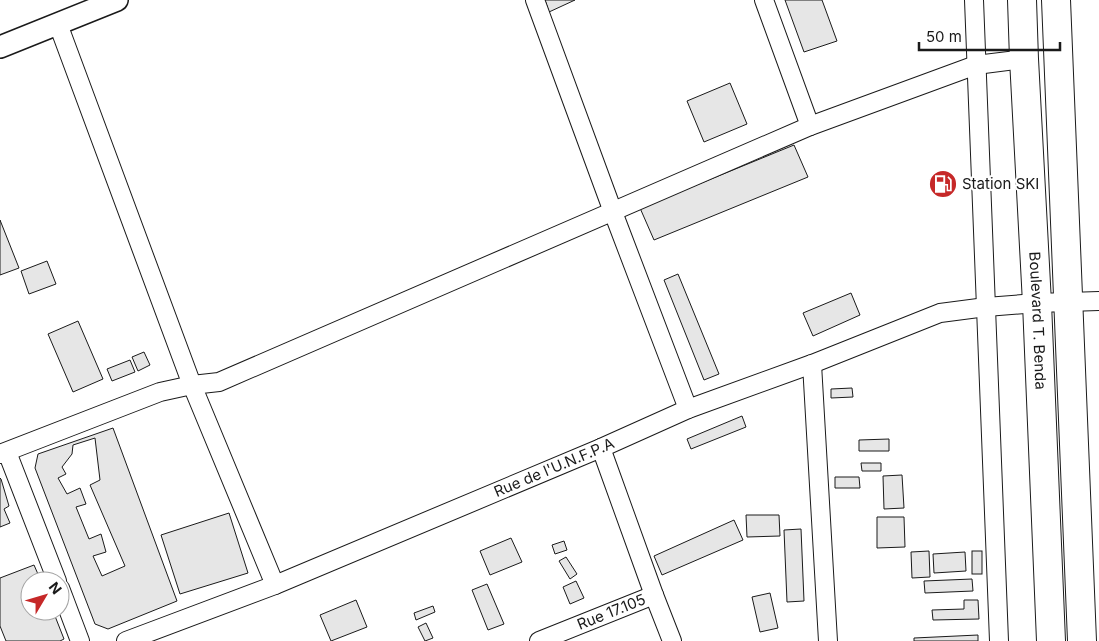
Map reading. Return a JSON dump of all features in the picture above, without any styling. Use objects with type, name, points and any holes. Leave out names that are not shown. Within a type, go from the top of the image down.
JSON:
[{"type":"highway","name":"Boulevard T. Benda","points":[[1022,0],[1051,641]]},
{"type":"highway","name":"Boulevard T. Benda","points":[[1056,0],[1082,641]]},
{"type":"street","points":[[0,47],[58,24],[81,7],[118,0]]},
{"type":"street","points":[[535,0],[688,409]]},
{"type":"street","points":[[764,0],[810,126]]},
{"type":"street","points":[[974,0],[1000,641]]},
{"type":"street","points":[[58,24],[192,385],[275,585]]},
{"type":"street","points":[[53,571],[3,453],[160,392],[192,385],[219,382],[810,126],[976,65],[1024,59]]},
{"type":"street","name":"Rue de l'U.N.F.P.A","points":[[126,641],[275,585],[601,448],[688,409],[812,364],[940,314],[986,307],[1099,301]]},
{"type":"street","points":[[812,364],[828,641]]},
{"type":"street","points":[[601,448],[672,641]]},
{"type":"street","name":"Rue 17.105","points":[[539,641],[654,595]]},
{"type":"street","points":[[70,614],[80,641]]},
{"type":"building","points":[[545,0],[575,0],[549,12]]},
{"type":"building","points":[[785,0],[822,0],[837,41],[804,52]]},
{"type":"building","points":[[730,83],[747,124],[704,142],[687,101]]},
{"type":"building","points":[[794,145],[808,177],[654,240],[640,208]]},
{"type":"building","points":[[0,220],[19,268],[0,275]]},
{"type":"building","points":[[47,261],[56,284],[29,294],[21,271]]},
{"type":"building","points":[[678,274],[719,374],[704,380],[664,280]]},
{"type":"building","points":[[851,293],[860,315],[813,336],[803,313]]},
{"type":"building","points":[[78,321],[103,379],[73,392],[48,334]]},
{"type":"building","points":[[144,352],[150,365],[138,371],[132,357]]},
{"type":"building","points":[[130,360],[135,372],[112,381],[107,369]]},
{"type":"building","points":[[852,388],[853,397],[831,398],[831,389]]},
{"type":"building","points":[[742,416],[746,427],[691,449],[687,439]]},
{"type":"building","points":[[113,428],[177,601],[108,629],[95,624],[35,468],[38,454]],"holes":[[[95,438],[100,480],[90,485],[125,566],[102,576],[93,556],[106,552],[101,534],[89,539],[76,507],[86,504],[80,488],[67,494],[58,478],[66,474],[62,467],[72,454],[73,445]]]},
{"type":"building","points":[[889,439],[889,451],[859,451],[859,440]]},
{"type":"building","points":[[861,463],[881,463],[881,471],[862,471]]},
{"type":"building","points":[[902,475],[904,508],[884,509],[883,476]]},
{"type":"building","points":[[835,477],[859,477],[860,488],[835,488]]},
{"type":"building","points":[[0,478],[9,506],[4,509],[10,523],[0,527]]},
{"type":"building","points":[[229,513],[248,573],[180,594],[161,535]]},
{"type":"building","points":[[746,515],[779,515],[780,536],[747,537]]},
{"type":"building","points":[[877,517],[904,517],[905,547],[877,548]]},
{"type":"building","points":[[734,520],[743,540],[662,575],[654,556]]},
{"type":"building","points":[[801,529],[804,601],[787,602],[784,530]]},
{"type":"building","points":[[511,538],[522,562],[490,575],[480,551]]},
{"type":"building","points":[[564,541],[567,550],[555,554],[552,545]]},
{"type":"building","points":[[929,551],[930,577],[912,578],[911,552]]},
{"type":"building","points":[[972,551],[982,551],[982,574],[972,574]]},
{"type":"building","points":[[965,552],[966,571],[934,573],[933,554]]},
{"type":"building","points":[[566,557],[577,574],[570,579],[559,561]]},
{"type":"building","points":[[34,565],[37,571],[20,571],[20,621],[57,621],[64,639],[60,641],[6,641],[0,626],[0,578]]},
{"type":"building","points":[[972,579],[973,591],[925,593],[924,581]]},
{"type":"building","points":[[576,581],[584,598],[570,604],[563,587]]},
{"type":"building","points":[[487,584],[504,624],[488,630],[472,590]]},
{"type":"building","points":[[770,593],[778,628],[760,632],[752,597]]},
{"type":"building","points":[[356,600],[367,627],[331,641],[320,615]]},
{"type":"building","points":[[964,600],[978,600],[979,619],[933,620],[932,610],[964,609]]},
{"type":"building","points":[[433,606],[435,612],[416,620],[414,613]]},
{"type":"building","points":[[426,623],[433,638],[425,641],[418,627]]},
{"type":"building","points":[[978,635],[978,641],[914,641],[914,638]]},
{"type":"place","name":"Station SKI","points":[[943,184]]}]
